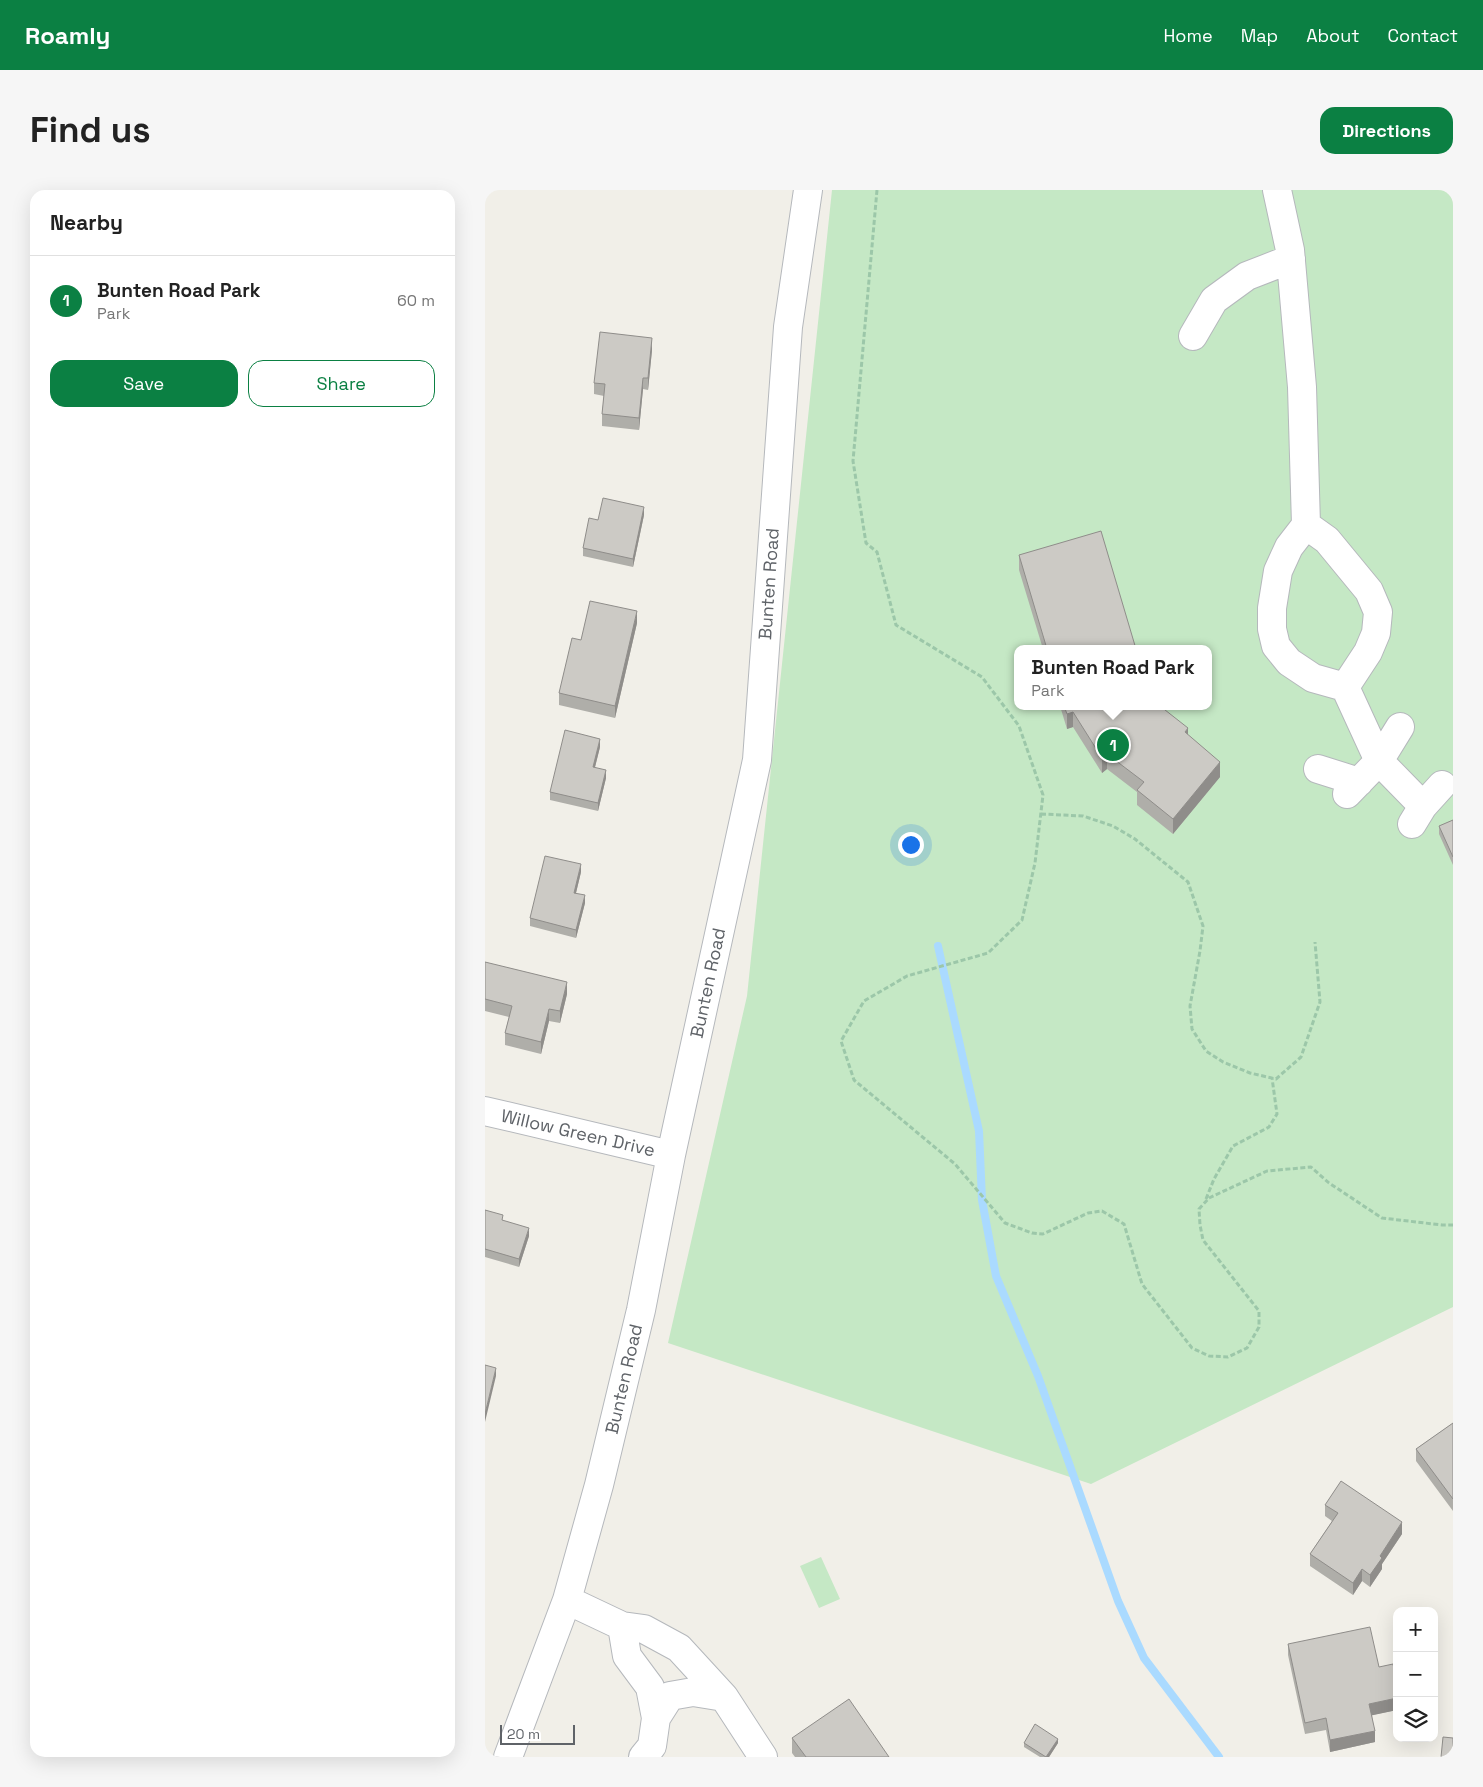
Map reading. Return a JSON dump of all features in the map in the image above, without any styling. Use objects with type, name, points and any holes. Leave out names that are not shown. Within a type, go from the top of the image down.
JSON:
[{"type":"street","name":"Bunten Road","points":[[508,1757],[567,1600],[599,1485],[641,1310],[671,1156],[757,760],[788,327],[808,190]]},
{"type":"street","points":[[1277,190],[1291,259],[1302,387],[1306,525],[1289,547],[1278,571],[1272,608],[1272,629],[1276,646],[1289,662],[1313,678],[1345,687],[1379,760],[1418,815],[1442,785]]},
{"type":"street","points":[[1193,336],[1215,300],[1247,276],[1291,259]]},
{"type":"street","points":[[1306,525],[1327,540],[1369,591],[1378,612],[1376,633],[1368,652],[1345,687]]},
{"type":"street","points":[[1318,769],[1353,788],[1379,760],[1400,727]]},
{"type":"street","name":"Willow Green Drive","points":[[485,1111],[671,1156]]},
{"type":"street","points":[[567,1600],[622,1626],[644,1629],[679,1648],[724,1697],[754,1753]]},
{"type":"street","points":[[622,1626],[627,1656],[650,1687],[656,1718],[652,1746],[643,1757]]},
{"type":"street","points":[[656,1718],[670,1696],[693,1692],[724,1697]]},
{"type":"path","points":[[877,190],[853,461],[866,543],[877,552],[896,625],[982,677],[1019,726],[1043,795],[1035,863],[1022,920],[989,953],[907,976],[864,1001],[841,1041],[854,1080],[955,1164],[1005,1223],[1032,1233],[1043,1234],[1088,1213],[1103,1211],[1124,1224],[1142,1284],[1192,1348],[1209,1356],[1228,1357],[1247,1348],[1259,1327],[1259,1311],[1203,1240],[1199,1210],[1209,1198],[1267,1171],[1311,1167],[1329,1183],[1382,1218],[1443,1226],[1453,1225]]},
{"type":"path","points":[[1041,814],[1083,816],[1113,826],[1135,839],[1188,882],[1203,926],[1190,1006],[1192,1029],[1206,1051],[1223,1062],[1250,1073],[1276,1079],[1301,1057],[1320,1002],[1315,942]]},
{"type":"path","points":[[1205,1202],[1214,1180],[1233,1146],[1269,1127],[1277,1114],[1272,1078]]},
{"type":"green space","points":[[832,190],[1453,190],[1453,1307],[1091,1484],[668,1343],[747,996]]},
{"type":"green space","points":[[821,1557],[840,1599],[819,1608],[800,1566]]},
{"type":"building","points":[[600,332],[652,338],[648,378],[643,378],[639,418],[602,414],[605,384],[594,383]]},
{"type":"building","points":[[603,498],[644,507],[633,559],[583,548],[589,518],[598,520]]},
{"type":"building","points":[[1101,531],[1135,645],[1046,645],[1019,555]]},
{"type":"building","points":[[590,601],[637,611],[615,706],[559,693],[572,638],[581,640]]},
{"type":"building","points":[[1066,710],[1165,710],[1188,728],[1185,732],[1220,762],[1173,819],[1137,790],[1144,782],[1107,754],[1102,758],[1073,712],[1067,714]]},
{"type":"building","points":[[565,730],[600,739],[593,767],[606,770],[598,803],[550,792]]},
{"type":"building","points":[[1453,820],[1453,857],[1439,826]]},
{"type":"building","points":[[545,856],[581,864],[574,893],[585,895],[576,930],[530,918]]},
{"type":"building","points":[[485,962],[567,982],[560,1011],[549,1009],[541,1042],[505,1033],[512,1006],[485,999]]},
{"type":"building","points":[[485,1210],[503,1215],[502,1220],[529,1228],[519,1259],[485,1249]]},
{"type":"building","points":[[485,1365],[496,1368],[485,1414]]},
{"type":"building","points":[[1453,1423],[1453,1499],[1416,1449]]},
{"type":"building","points":[[1341,1481],[1402,1522],[1370,1575],[1362,1569],[1353,1583],[1310,1554],[1338,1513],[1325,1505]]},
{"type":"building","points":[[1370,1627],[1379,1667],[1393,1664],[1393,1699],[1369,1704],[1375,1731],[1330,1740],[1326,1718],[1305,1723],[1288,1644]]},
{"type":"building","points":[[849,1699],[889,1757],[806,1757],[792,1738]]},
{"type":"building","points":[[1035,1724],[1058,1739],[1046,1757],[1024,1743]]},
{"type":"building","points":[[1443,1737],[1453,1738],[1453,1757],[1441,1757]]},
{"type":"waterway","points":[[938,946],[979,1131],[982,1200],[996,1276],[1038,1376],[1118,1601],[1144,1658],[1219,1757]]},
{"type":"place","name":"Bunten Road Park","points":[[1113,745]]}]
